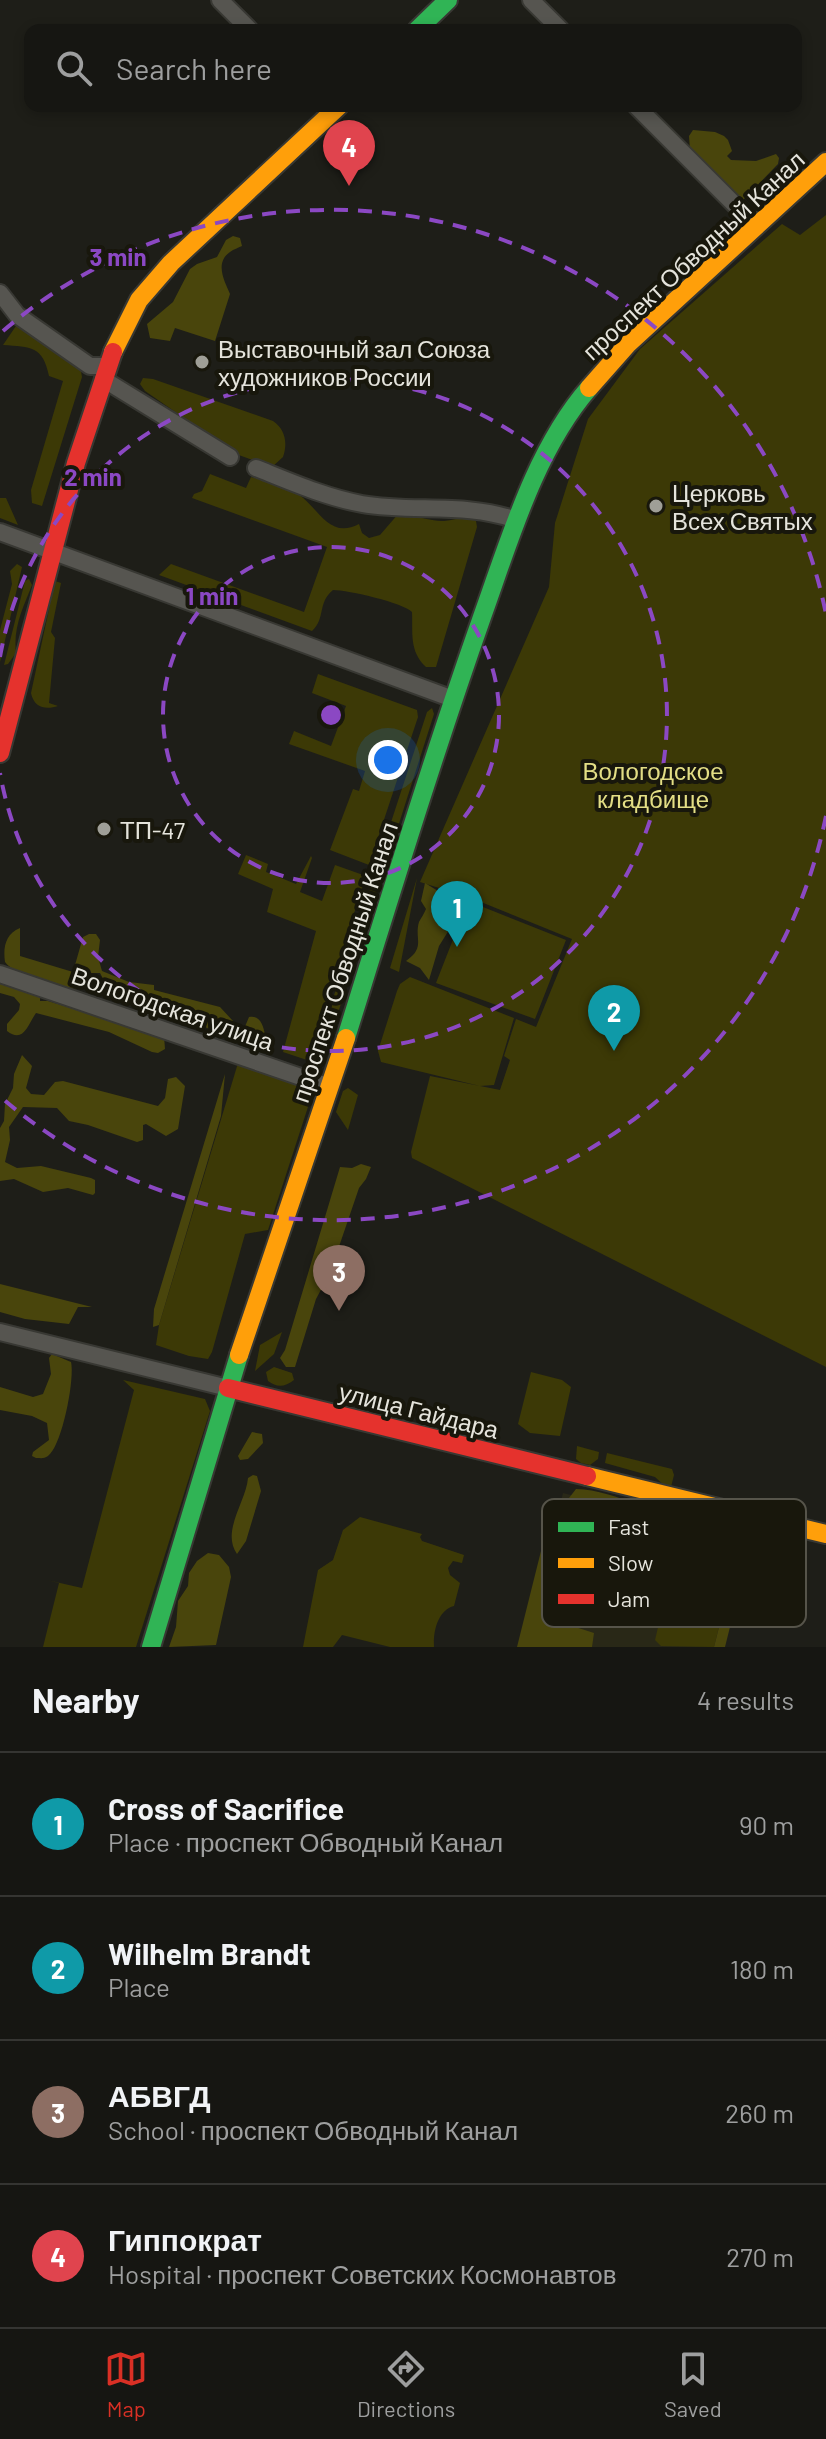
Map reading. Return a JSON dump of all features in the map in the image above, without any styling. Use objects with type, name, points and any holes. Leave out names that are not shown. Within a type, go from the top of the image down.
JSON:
[{"type":"main road","points":[[423,24],[448,0]]},
{"type":"main road","points":[[0,753],[76,463],[105,372],[139,300],[154,280],[327,112]]},
{"type":"main road","name":"проспект Обводный Канал","points":[[151,1647],[228,1388],[330,1087],[453,699],[516,520],[543,460],[585,392],[627,345],[826,162]]},
{"type":"main road","name":"улица Гайдара","points":[[228,1388],[683,1499]]},
{"type":"main road","name":"улица Гайдара","points":[[806,1529],[826,1534]]},
{"type":"street","points":[[220,0],[244,24]]},
{"type":"street","points":[[531,0],[555,24]]},
{"type":"street","points":[[642,112],[756,226]]},
{"type":"street","points":[[0,293],[17,315],[230,457]]},
{"type":"street","points":[[256,468],[314,492],[364,504],[489,511],[516,520]]},
{"type":"street","points":[[0,532],[453,699]]},
{"type":"street","name":"Вологодская улица","points":[[0,974],[330,1087]]},
{"type":"street","name":"улица Гайдара","points":[[0,1332],[228,1388]]},
{"type":"shaded area","points":[[693,130],[724,136],[732,151],[727,156],[731,160],[756,161],[776,154],[778,164],[744,199],[739,199],[690,150],[689,136]]},
{"type":"shaded area","points":[[233,236],[240,238],[242,246],[225,256],[223,262],[222,273],[230,294],[215,341],[175,328],[170,341],[150,338],[147,324],[173,302],[190,269],[217,257],[226,240]]},
{"type":"shaded area","points":[[425,883],[438,891],[456,911],[454,922],[439,946],[429,980],[420,968],[406,961],[418,947],[419,922],[426,909],[421,901]]},
{"type":"shaded area","points":[[20,928],[20,956],[73,972],[83,937],[96,934],[100,940],[98,957],[102,971],[129,982],[154,985],[154,990],[220,1007],[233,1021],[232,1028],[228,1033],[218,1032],[193,1019],[180,1021],[168,1012],[152,1010],[140,1003],[116,1003],[100,973],[91,973],[80,989],[18,972],[5,962],[4,952],[8,938]]},
{"type":"shaded area","points":[[0,978],[40,992],[40,1001],[164,1036],[165,1049],[152,1052],[109,1032],[36,1013],[22,1034],[13,1034],[7,1031],[7,1024],[19,1010],[20,1004],[14,997],[0,993]]},
{"type":"shaded area","points":[[249,1017],[258,1019],[263,1027],[265,1034],[258,1044],[241,1036]]},
{"type":"shaded area","points":[[22,1055],[32,1066],[26,1088],[31,1094],[44,1095],[55,1082],[63,1081],[158,1106],[165,1098],[168,1079],[176,1077],[185,1086],[178,1129],[166,1136],[146,1124],[143,1125],[143,1140],[137,1142],[69,1121],[57,1108],[23,1107],[9,1127],[10,1140],[5,1162],[17,1168],[41,1166],[91,1178],[95,1180],[95,1193],[68,1188],[43,1192],[14,1179],[0,1181],[0,1128]]},
{"type":"shaded area","points":[[225,1074],[221,1116],[159,1325],[153,1327],[154,1309]]},
{"type":"shaded area","points":[[361,1164],[371,1167],[359,1188],[330,1273],[316,1299],[295,1367],[286,1367],[280,1358],[340,1167],[352,1168]]},
{"type":"shaded area","points":[[0,1284],[92,1307],[78,1307],[69,1324],[25,1319],[0,1312]]},
{"type":"shaded area","points":[[52,1354],[71,1362],[69,1397],[53,1450],[47,1457],[36,1458],[32,1456],[33,1452],[49,1440],[47,1423],[32,1416],[0,1410],[0,1387],[33,1397],[43,1394],[51,1374],[49,1358]]},
{"type":"shaded area","points":[[252,1432],[262,1434],[263,1443],[248,1459],[240,1460],[238,1456]]},
{"type":"shaded area","points":[[257,1476],[261,1491],[246,1541],[237,1554],[233,1545],[233,1526],[248,1478]]},
{"type":"shaded area","points":[[576,1489],[584,1489],[622,1499],[569,1499]]},
{"type":"shaded area","points":[[563,1493],[587,1499],[562,1499]]},
{"type":"shaded area","points":[[542,1547],[542,1627],[575,1627],[594,1633],[592,1647],[517,1647]]},
{"type":"shaded area","points":[[208,1553],[219,1555],[229,1567],[231,1577],[216,1645],[169,1647],[176,1627],[178,1601],[188,1586],[189,1573],[197,1561]]},
{"type":"shaded area","points":[[542,1578],[542,1627],[719,1627],[714,1647],[525,1647]]},
{"type":"shaded area","points":[[719,1627],[730,1627],[725,1647],[714,1647]]},
{"type":"green space","name":"Вологодское кладбище","points":[[826,215],[826,1367],[412,1158],[411,1152],[430,1076],[500,1090],[510,1060],[504,1056],[516,1019],[536,1027],[572,939],[471,898],[420,882],[549,587],[555,523],[588,419],[640,349],[782,224],[800,235]]},
{"type":"green space","points":[[18,323],[80,366],[82,377],[42,506],[32,503],[31,490],[63,381],[49,376],[43,359],[34,350],[3,345]]},
{"type":"green space","points":[[143,378],[273,421],[284,437],[283,457],[272,467],[236,454],[145,391],[140,384]]},
{"type":"green space","points":[[210,474],[246,488],[251,477],[287,488],[332,525],[349,528],[359,524],[362,533],[369,538],[380,535],[399,513],[440,521],[464,518],[476,521],[477,527],[436,667],[426,667],[417,655],[412,612],[387,601],[333,590],[325,600],[319,621],[312,631],[159,575],[171,564],[304,612],[327,547],[192,498],[202,491]]},
{"type":"green space","points":[[0,498],[6,498],[18,525],[0,518]]},
{"type":"green space","points":[[17,564],[22,567],[0,662],[0,630],[12,584],[10,571]]},
{"type":"green space","points":[[29,579],[32,585],[17,626],[16,653],[4,665],[25,581]]},
{"type":"green space","points":[[55,581],[61,583],[51,632],[55,638],[49,703],[58,706],[45,708],[35,702],[31,693]]},
{"type":"green space","points":[[318,674],[417,710],[418,717],[369,865],[330,850],[353,789],[359,791],[365,771],[289,744],[294,731],[331,746],[346,706],[312,693]]},
{"type":"green space","points":[[432,708],[434,714],[388,858],[381,864],[380,856],[427,712]]},
{"type":"green space","points":[[246,855],[268,864],[266,872],[296,884],[311,856],[300,892],[322,901],[335,865],[366,876],[307,1060],[283,1052],[316,931],[267,912],[273,889],[238,874]]},
{"type":"green space","points":[[417,878],[399,972],[390,968]]},
{"type":"green space","points":[[372,882],[378,887],[322,1057],[316,1049]]},
{"type":"green space","points":[[468,901],[566,940],[535,1019],[436,983]]},
{"type":"green space","points":[[410,977],[514,1018],[494,1085],[480,1086],[381,1062],[378,1051],[397,991],[400,984]]},
{"type":"green space","points":[[238,1063],[309,1089],[308,1107],[268,1230],[245,1234],[208,1359],[156,1345],[159,1325]]},
{"type":"green space","points":[[348,1088],[358,1095],[348,1130],[336,1112],[343,1091]]},
{"type":"green space","points":[[282,1332],[274,1354],[255,1371],[260,1345]]},
{"type":"green space","points":[[274,1367],[292,1373],[294,1380],[281,1386],[271,1383],[266,1372]]},
{"type":"green space","points":[[531,1372],[562,1380],[571,1387],[560,1436],[530,1433],[518,1424]]},
{"type":"green space","points":[[123,1380],[205,1399],[210,1411],[136,1647],[43,1647],[59,1583],[47,1580],[82,1588],[134,1390]]},
{"type":"green space","points":[[577,1446],[599,1452],[598,1459],[590,1465],[581,1463],[576,1459]]},
{"type":"green space","points":[[607,1453],[672,1469],[671,1487],[667,1488],[655,1477],[605,1463]]},
{"type":"green space","points":[[360,1517],[422,1534],[422,1541],[464,1555],[462,1563],[453,1561],[448,1568],[450,1575],[460,1583],[454,1606],[444,1612],[438,1622],[434,1647],[390,1647],[342,1635],[333,1647],[303,1647],[318,1570],[333,1560],[343,1530]]},
{"type":"green space","points":[[658,1627],[719,1627],[714,1647],[661,1646],[655,1640]]},
{"type":"traffic: fast","points":[[423,24],[448,0]]},
{"type":"traffic: fast","points":[[346,1038],[446,722],[513,528],[553,439],[589,388]]},
{"type":"traffic: fast","points":[[151,1647],[239,1355]]},
{"type":"traffic: slow","points":[[113,352],[139,300],[171,263],[333,112]]},
{"type":"traffic: slow","points":[[589,388],[627,345],[826,162]]},
{"type":"traffic: slow","points":[[239,1355],[346,1038]]},
{"type":"traffic: slow","points":[[587,1476],[682,1499]]},
{"type":"traffic: slow","points":[[806,1529],[826,1534]]},
{"type":"traffic: jam","points":[[0,753],[76,463],[113,352]]},
{"type":"traffic: jam","points":[[228,1388],[587,1476]]},
{"type":"place","name":"Гиппократ","points":[[349,186]]},
{"type":"place","name":"Выставочный зал Союза художников России","points":[[202,362]]},
{"type":"place","name":"Церковь Всех Святых","points":[[656,506]]},
{"type":"place","name":"ТП-47","points":[[104,829]]},
{"type":"place","name":"Cross of Sacrifice","points":[[457,947]]},
{"type":"place","name":"Wilhelm Brandt","points":[[614,1051]]},
{"type":"place","name":"АБВГД","points":[[339,1311]]}]
